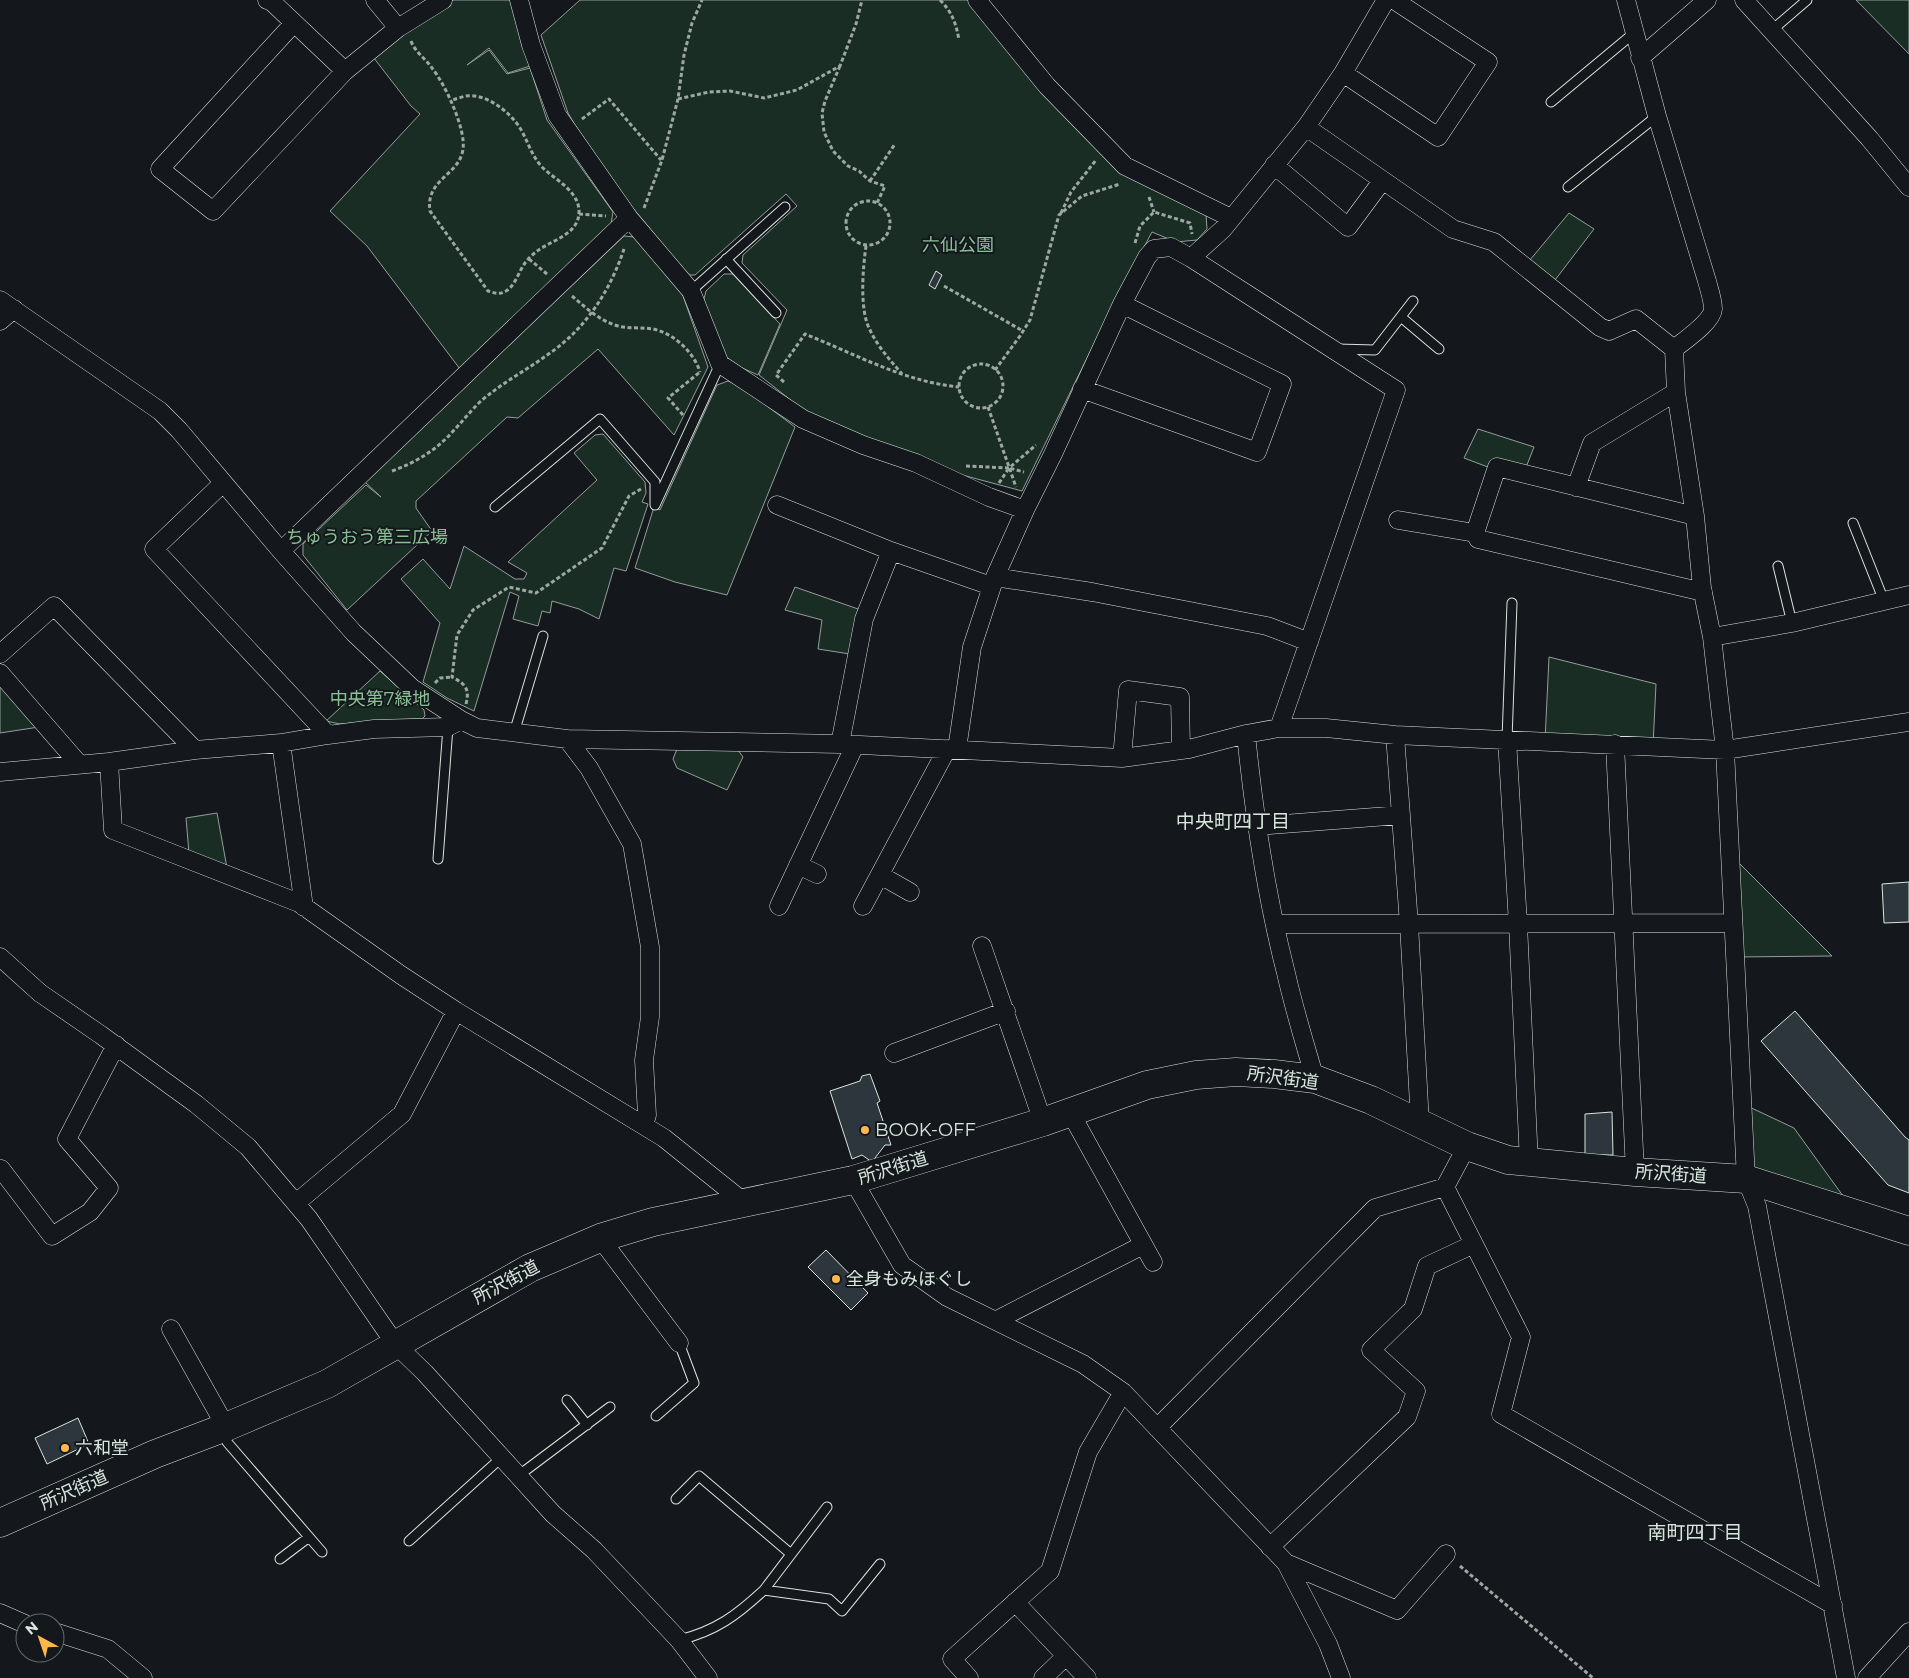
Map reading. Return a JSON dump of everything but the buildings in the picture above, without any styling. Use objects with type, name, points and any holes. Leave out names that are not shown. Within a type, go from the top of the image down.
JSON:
[{"type":"main road","name":"所沢街道","points":[[0,1523],[155,1454],[226,1427],[327,1384],[530,1268],[600,1238],[653,1222],[853,1180],[1043,1122],[1147,1086],[1196,1075],[1236,1072],[1274,1074],[1315,1080],[1371,1100],[1466,1146],[1508,1160],[1635,1172],[1746,1179],[1909,1231]]},
{"type":"street","points":[[267,0],[271,1],[346,71]]},
{"type":"street","points":[[375,0],[400,27]]},
{"type":"street","points":[[294,23],[160,168],[213,211],[346,71],[400,27],[443,0]]},
{"type":"street","points":[[519,0],[531,45],[557,115],[631,221],[691,291],[716,371],[803,419],[863,445],[916,463],[989,497],[1025,510]]},
{"type":"street","points":[[977,0],[1047,86],[1124,166],[1231,218]]},
{"type":"street","points":[[1191,258],[1231,218],[1306,127],[1343,73],[1386,0]]},
{"type":"street","points":[[1343,73],[1438,137],[1488,62],[1394,0]]},
{"type":"street","points":[[1626,0],[1640,58],[1707,281],[1713,308],[1706,322],[1674,349]]},
{"type":"street","points":[[1640,58],[1707,0]]},
{"type":"street","points":[[1744,0],[1870,138],[1909,186]]},
{"type":"street","points":[[1306,127],[1453,229],[1494,242],[1600,327],[1609,331],[1636,319],[1674,349],[1676,392],[1695,516],[1703,592],[1712,637],[1725,750],[1746,1179],[1757,1206],[1846,1678]]},
{"type":"street","points":[[1274,165],[1348,226],[1382,181]]},
{"type":"street","points":[[281,551],[560,285],[631,221]]},
{"type":"street","points":[[863,906],[952,749],[972,647],[993,581],[1122,304],[1147,257],[1154,249],[1171,247],[1191,258],[1396,390],[1279,728]]},
{"type":"street","points":[[0,321],[7,304],[160,411],[179,430],[339,617],[412,688],[454,724]]},
{"type":"street","points":[[1082,389],[1257,452],[1282,384],[1122,304]]},
{"type":"street","points":[[1576,486],[1592,443],[1676,392]]},
{"type":"street","points":[[1695,516],[1497,467],[1475,533],[1478,539],[1703,592]]},
{"type":"street","points":[[223,483],[154,549],[328,735]]},
{"type":"street","points":[[777,505],[891,550],[993,581],[1092,592],[1267,626],[1309,642]]},
{"type":"street","points":[[1398,520],[1475,533]]},
{"type":"street","points":[[779,906],[798,865],[847,744],[864,619],[891,550]]},
{"type":"street","points":[[1712,637],[1792,623],[1909,595]]},
{"type":"street","points":[[0,654],[54,606],[195,750]]},
{"type":"street","points":[[0,673],[79,764]]},
{"type":"street","points":[[1122,758],[1128,690],[1180,697],[1181,750]]},
{"type":"street","points":[[0,772],[109,762],[195,750],[281,743],[374,729],[454,724],[567,739],[847,744],[1122,758],[1181,750],[1279,728],[1326,728],[1395,734],[1725,750],[1909,722]]},
{"type":"street","points":[[1246,734],[1257,826],[1274,924],[1315,1080]]},
{"type":"street","points":[[1395,734],[1409,924],[1420,1124]]},
{"type":"street","points":[[1506,738],[1518,924],[1529,1163]]},
{"type":"street","points":[[567,739],[589,768],[632,844],[650,947],[650,1017],[644,1060],[647,1115],[644,1125]]},
{"type":"street","points":[[281,743],[304,907]]},
{"type":"street","points":[[1615,744],[1635,1172]]},
{"type":"street","points":[[109,762],[113,830],[299,903],[401,975],[664,1138],[745,1203]]},
{"type":"street","points":[[1257,826],[1401,814]]},
{"type":"street","points":[[798,865],[818,874]]},
{"type":"street","points":[[880,875],[910,892]]},
{"type":"street","points":[[1274,924],[1734,923]]},
{"type":"street","points":[[982,946],[1043,1122]]},
{"type":"street","points":[[0,957],[40,993],[116,1045],[196,1104],[248,1147],[309,1219],[396,1345],[425,1373],[553,1514],[594,1550],[679,1640],[708,1678]]},
{"type":"street","points":[[296,1203],[402,1114],[456,1010]]},
{"type":"street","points":[[894,1053],[1006,1011]]},
{"type":"street","points":[[2,1168],[52,1236],[90,1212],[109,1188],[67,1139],[116,1045]]},
{"type":"street","points":[[1070,1112],[1153,1262]]},
{"type":"street","points":[[1157,1428],[1375,1208],[1445,1187],[1466,1146]]},
{"type":"street","points":[[853,1180],[902,1265],[947,1297],[1083,1364],[1123,1392],[1286,1563],[1328,1644],[1342,1678]]},
{"type":"street","points":[[1445,1187],[1521,1337],[1502,1414],[1833,1605]]},
{"type":"street","points":[[600,1238],[679,1343]]},
{"type":"street","points":[[1270,1547],[1407,1417],[1416,1391],[1372,1350],[1413,1309],[1427,1266],[1474,1244]]},
{"type":"street","points":[[997,1320],[1143,1245]]},
{"type":"street","points":[[171,1329],[226,1427]]},
{"type":"street","points":[[969,1678],[952,1659],[1050,1571],[1088,1452],[1123,1392]]},
{"type":"street","points":[[1286,1563],[1398,1610],[1446,1554]]},
{"type":"street","points":[[1015,1602],[1087,1678]]},
{"type":"street","points":[[0,1613],[15,1620]]},
{"type":"street","points":[[1867,1678],[1909,1632]]},
{"type":"street","points":[[65,1635],[108,1649],[143,1678]]},
{"type":"street","points":[[1043,1678],[1066,1656]]},
{"type":"lane","points":[[1771,31],[1807,0]]},
{"type":"lane","points":[[1551,102],[1634,33]]},
{"type":"lane","points":[[1568,187],[1657,116]]},
{"type":"lane","points":[[691,291],[785,207]]},
{"type":"lane","points":[[726,259],[776,313]]},
{"type":"lane","points":[[1334,349],[1375,350],[1413,301]]},
{"type":"lane","points":[[1401,317],[1439,349]]},
{"type":"lane","points":[[495,508],[600,419],[655,482],[655,505],[716,371]]},
{"type":"lane","points":[[1853,523],[1884,601]]},
{"type":"lane","points":[[1778,566],[1792,623]]},
{"type":"lane","points":[[1506,738],[1512,603]]},
{"type":"lane","points":[[514,733],[543,636]]},
{"type":"lane","points":[[438,859],[454,724]]},
{"type":"lane","points":[[656,1416],[694,1383],[679,1343]]},
{"type":"lane","points":[[567,1400],[587,1424]]},
{"type":"lane","points":[[518,1476],[610,1407]]},
{"type":"lane","points":[[226,1427],[227,1442],[322,1552]]},
{"type":"lane","points":[[408,1541],[501,1458]]},
{"type":"lane","points":[[676,1499],[699,1476],[791,1554]]},
{"type":"lane","points":[[679,1640],[701,1635],[736,1615],[764,1590],[827,1507]]},
{"type":"lane","points":[[280,1560],[309,1537]]},
{"type":"lane","points":[[764,1590],[829,1599],[842,1610],[880,1564]]},
{"type":"path","points":[[369,467],[377,475],[420,460],[454,431],[480,402],[510,378],[550,353],[566,340],[598,305],[613,278],[631,221],[642,213],[662,160],[678,99],[684,55],[692,23],[702,0]]},
{"type":"path","points":[[862,0],[856,24],[824,101],[822,113],[824,132],[833,152],[848,166],[859,171],[870,181],[884,186],[877,202]]},
{"type":"path","points":[[940,0],[949,9],[956,24],[959,40]]},
{"type":"path","points":[[400,27],[438,76],[452,100],[463,140],[464,148],[462,155],[433,189],[429,204],[430,211],[488,291],[494,294],[500,293],[509,288],[525,262],[572,229],[579,214],[577,200],[532,155],[520,129],[509,114],[494,104],[474,97],[468,96],[452,100]]},
{"type":"path","points":[[678,99],[709,92],[730,92],[764,98],[797,90],[840,66]]},
{"type":"path","points":[[592,112],[609,99],[662,160]]},
{"type":"path","points":[[870,181],[895,144]]},
{"type":"path","points":[[995,370],[1030,320],[1059,216],[1071,192],[1105,147]]},
{"type":"path","points":[[1059,216],[1082,196],[1126,183]]},
{"type":"path","points":[[1148,195],[1154,212]]},
{"type":"path","points":[[862,201],[877,202],[886,210],[890,222],[889,229],[883,240],[866,246],[858,244],[847,233],[845,226],[846,218],[849,210],[862,201]]},
{"type":"path","points":[[866,246],[862,280],[868,328],[883,352],[903,374]]},
{"type":"path","points":[[560,285],[603,320],[618,326],[652,329],[670,336],[679,342],[697,362],[700,372]]},
{"type":"path","points":[[944,286],[1023,331]]},
{"type":"path","points":[[788,386],[776,375],[805,334],[903,374],[940,385],[959,387]]},
{"type":"path","points":[[985,364],[995,370],[1002,378],[1002,392],[999,398],[988,407],[975,408],[969,405],[961,395],[959,387],[962,376],[971,367],[985,364]]},
{"type":"path","points":[[691,425],[668,398],[700,372],[716,371]]},
{"type":"path","points":[[988,407],[1025,510]]},
{"type":"path","points":[[963,466],[1009,468],[1039,443]]},
{"type":"path","points":[[454,724],[468,695],[464,684],[452,677],[458,635],[473,610],[509,588],[536,593],[602,548],[629,496],[655,482]]},
{"type":"path","points":[[1446,1554],[1593,1678]]},
{"type":"green space","points":[[453,0],[510,0],[530,66],[508,73],[489,48],[467,65],[489,50],[507,74],[530,68],[547,120],[613,212],[611,224],[460,369],[367,246],[330,211],[420,114],[411,106],[370,53],[413,23]]},
{"type":"green space","name":"六仙公園","points":[[580,0],[969,0],[1084,137],[1119,172],[1206,214],[1207,229],[1197,240],[1176,242],[1152,232],[1111,309],[1022,491],[925,465],[807,413],[759,375],[787,310],[742,263],[743,255],[797,206],[786,194],[695,275],[688,275],[627,201],[568,113],[541,35]]},
{"type":"green space","points":[[1856,0],[1909,0],[1909,54]]},
{"type":"green space","points":[[1569,213],[1594,229],[1552,284],[1525,266]]},
{"type":"green space","name":"ちゅうおう第三広場","points":[[624,236],[634,237],[682,293],[708,367],[674,435],[598,349],[518,418],[507,417],[416,501],[416,508],[432,531],[347,610],[303,555],[303,544],[366,485],[381,497],[365,482]]},
{"type":"green space","points":[[724,274],[733,274],[780,324],[758,375],[724,360],[703,303],[706,291]]},
{"type":"green space","points":[[728,381],[739,385],[795,427],[727,595],[675,582],[635,568],[654,507],[660,510],[717,385]]},
{"type":"green space","points":[[1478,429],[1534,447],[1525,470],[1493,469],[1464,458]]},
{"type":"green space","points":[[603,434],[645,482],[646,493],[642,502],[648,504],[626,571],[614,568],[599,619],[579,609],[552,601],[550,613],[542,611],[538,626],[513,619],[519,596],[510,592],[474,711],[447,698],[423,682],[440,623],[401,579],[423,559],[450,589],[464,546],[515,579],[524,579],[527,573],[508,562],[597,480],[574,453],[595,435]]},
{"type":"green space","points":[[795,587],[861,610],[850,654],[818,649],[822,620],[785,610]]},
{"type":"green space","points":[[1549,657],[1656,684],[1653,746],[1545,741]]},
{"type":"green space","name":"中央第7緑地","points":[[380,671],[424,710],[425,716],[422,719],[340,724],[326,721]]},
{"type":"green space","points":[[0,685],[39,727],[0,733]]},
{"type":"green space","points":[[677,749],[738,750],[743,757],[727,790],[677,768],[673,759]]},
{"type":"green space","points":[[217,813],[227,868],[189,853],[186,818]]},
{"type":"green space","points":[[1729,853],[1832,956],[1735,957]]},
{"type":"green space","points":[[1743,1104],[1794,1128],[1856,1214],[1746,1179]]},
{"type":"place","name":"BOOK-OFF","points":[[865,1130]]},
{"type":"place","name":"全身もみほぐし","points":[[836,1279]]},
{"type":"place","name":"六和堂","points":[[65,1448]]},
{"type":"district","name":"中央町四丁目","points":[[1233,821]]},
{"type":"district","name":"南町四丁目","points":[[1695,1532]]}]
